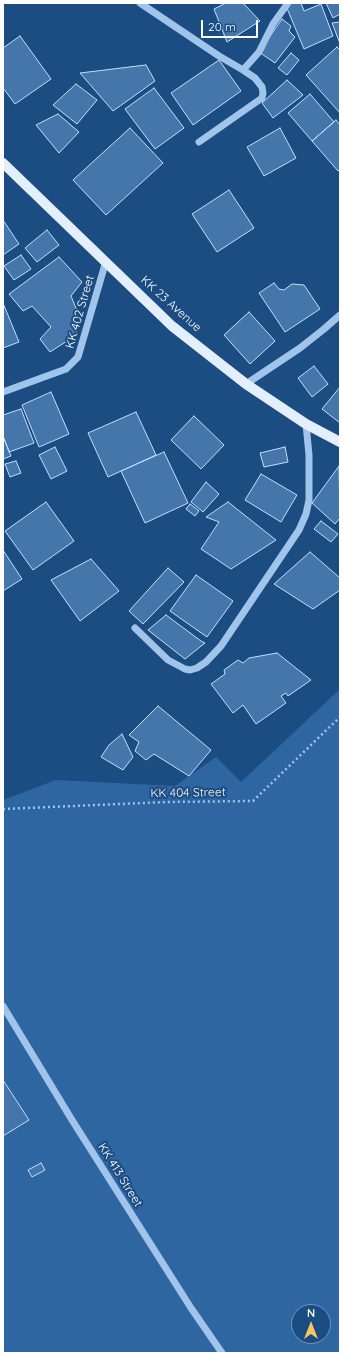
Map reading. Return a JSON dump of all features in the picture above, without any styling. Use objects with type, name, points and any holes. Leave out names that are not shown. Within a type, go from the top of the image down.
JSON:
[{"type":"main road","name":"KK 23 Avenue","points":[[3,164],[106,261],[172,326],[246,384],[306,424],[340,442]]},
{"type":"street","points":[[140,3],[218,56],[255,78],[262,87],[262,98],[199,142]]},
{"type":"street","points":[[243,70],[259,52],[273,24],[288,3]]},
{"type":"street","name":"KK 402 Street","points":[[3,392],[66,369],[78,357],[106,261]]},
{"type":"street","points":[[246,384],[300,348],[340,315]]},
{"type":"street","points":[[135,628],[168,660],[185,670],[197,668],[206,662],[221,646],[299,530],[306,514],[309,500],[309,455],[306,424]]},
{"type":"street","name":"KK 413 Street","points":[[3,1006],[72,1120],[191,1308],[222,1353]]},
{"type":"path","name":"KK 404 Street","points":[[3,809],[167,802],[254,801],[340,717]]},
{"type":"shaded area","points":[[340,689],[340,1353],[3,1353],[3,800],[56,780],[175,786],[216,757],[241,782]]},
{"type":"building","points":[[226,3],[243,3],[260,21],[227,42],[214,9]]},
{"type":"building","points":[[291,3],[301,3],[304,11],[321,4],[333,36],[304,49],[286,6]]},
{"type":"building","points":[[326,3],[340,3],[340,14],[333,18]]},
{"type":"building","points":[[282,19],[291,26],[289,31],[295,37],[275,63],[259,52]]},
{"type":"building","points":[[340,22],[340,41],[339,41],[332,23]]},
{"type":"building","points":[[20,36],[51,79],[15,104],[3,88],[3,48]]},
{"type":"building","points":[[337,47],[340,50],[340,113],[306,75]]},
{"type":"building","points":[[291,53],[299,60],[287,75],[278,68]]},
{"type":"building","points":[[219,60],[241,91],[193,125],[171,93]]},
{"type":"building","points":[[146,65],[155,81],[113,111],[80,73]]},
{"type":"building","points":[[287,80],[303,95],[273,118],[262,103]]},
{"type":"building","points":[[76,84],[97,100],[77,124],[53,105]]},
{"type":"building","points":[[154,88],[184,128],[155,149],[125,109]]},
{"type":"building","points":[[310,94],[334,122],[312,141],[288,113]]},
{"type":"building","points":[[58,114],[79,132],[59,153],[36,125]]},
{"type":"building","points":[[336,120],[340,125],[340,169],[338,171],[312,141]]},
{"type":"building","points":[[130,128],[163,163],[106,215],[73,180]]},
{"type":"building","points":[[280,128],[296,158],[264,176],[247,147]]},
{"type":"building","points":[[229,190],[254,228],[217,252],[192,214]]},
{"type":"building","points":[[3,220],[19,244],[3,255]]},
{"type":"building","points":[[47,230],[59,245],[37,262],[25,248]]},
{"type":"building","points":[[21,255],[31,269],[14,280],[4,266]]},
{"type":"building","points":[[59,257],[82,282],[71,296],[78,313],[72,324],[78,334],[50,352],[40,339],[51,327],[32,306],[23,311],[9,294]]},
{"type":"building","points":[[274,283],[279,289],[284,290],[292,284],[304,285],[320,309],[285,332],[259,293]]},
{"type":"building","points":[[3,303],[19,342],[3,348]]},
{"type":"building","points":[[249,312],[275,341],[250,364],[224,335]]},
{"type":"building","points":[[314,366],[328,384],[312,397],[298,378]]},
{"type":"building","points":[[340,387],[340,423],[322,409]]},
{"type":"building","points":[[51,392],[69,434],[39,447],[22,405]]},
{"type":"building","points":[[21,409],[34,443],[9,452],[3,436],[3,415]]},
{"type":"building","points":[[136,412],[156,455],[108,477],[88,433]]},
{"type":"building","points":[[194,416],[224,445],[201,469],[171,440]]},
{"type":"building","points":[[3,436],[11,456],[3,459]]},
{"type":"building","points":[[55,447],[67,471],[51,479],[39,455]]},
{"type":"building","points":[[285,447],[288,462],[264,467],[260,453]]},
{"type":"building","points":[[164,452],[188,503],[145,523],[121,471]]},
{"type":"building","points":[[16,461],[21,473],[10,477],[5,464]]},
{"type":"building","points":[[339,466],[340,518],[335,524],[312,503]]},
{"type":"building","points":[[261,474],[297,495],[281,522],[245,500]]},
{"type":"building","points":[[206,482],[219,494],[203,512],[191,502]]},
{"type":"building","points":[[46,502],[74,541],[33,570],[5,531]]},
{"type":"building","points":[[228,502],[276,540],[231,569],[201,549],[219,522],[206,517]]},
{"type":"building","points":[[190,504],[199,511],[195,516],[186,509]]},
{"type":"building","points":[[321,521],[338,534],[331,542],[314,529]]},
{"type":"building","points":[[3,550],[22,579],[3,591]]},
{"type":"building","points":[[310,552],[340,578],[340,590],[313,609],[274,584]]},
{"type":"building","points":[[91,559],[119,591],[80,621],[51,580]]},
{"type":"building","points":[[168,568],[184,582],[143,624],[129,611]]},
{"type":"building","points":[[196,575],[233,601],[207,637],[170,611]]},
{"type":"building","points":[[166,615],[205,643],[185,659],[148,630]]},
{"type":"building","points":[[277,653],[311,680],[288,696],[286,693],[281,696],[286,703],[256,724],[243,705],[233,713],[211,684],[225,674],[224,670],[238,660],[243,663],[249,658]]},
{"type":"building","points":[[158,706],[211,750],[189,776],[154,754],[146,760],[135,751],[139,742],[129,735]]},
{"type":"building","points":[[122,734],[133,757],[123,770],[101,757],[109,745]]},
{"type":"building","points":[[3,1080],[29,1120],[3,1136]]},
{"type":"building","points":[[41,1163],[45,1170],[32,1177],[28,1170]]}]
